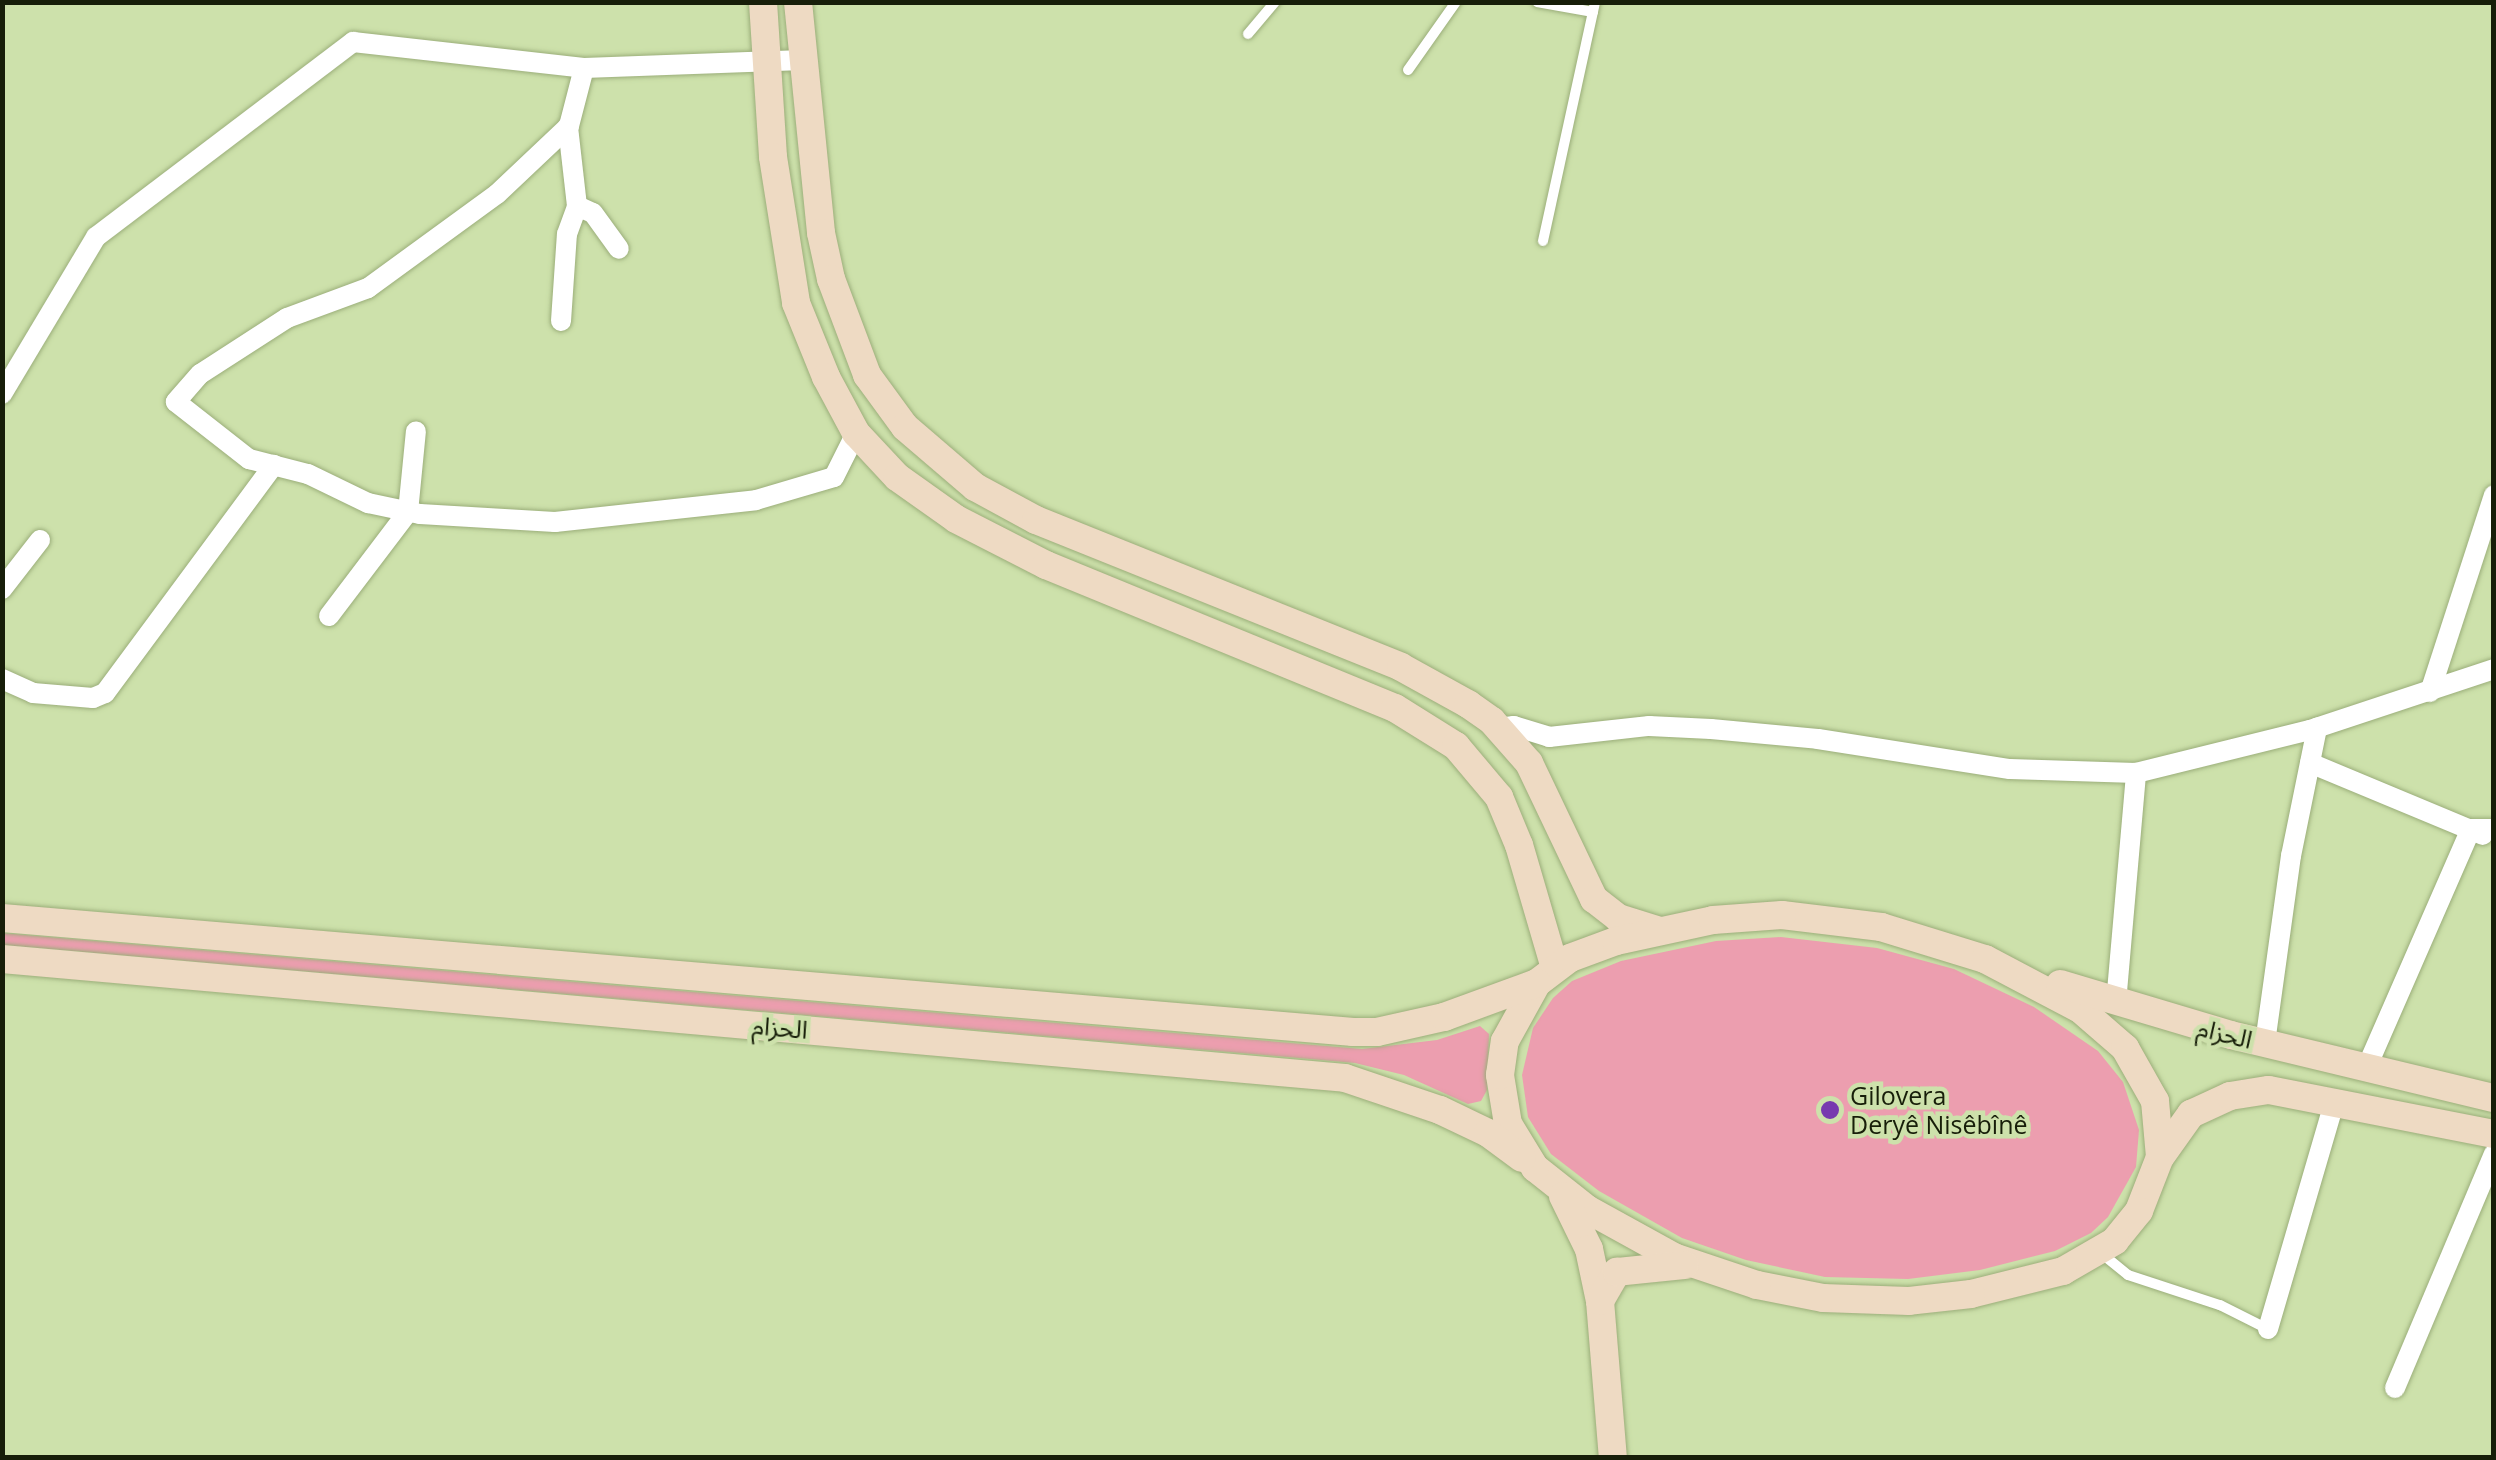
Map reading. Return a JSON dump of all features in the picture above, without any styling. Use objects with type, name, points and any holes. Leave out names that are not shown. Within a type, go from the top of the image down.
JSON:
[{"type":"main road","points":[[763,2],[782,233],[796,303],[826,377],[856,433],[898,477],[956,519],[1046,564],[1396,708],[1456,746],[1498,798],[1519,845],[1546,976]]},
{"type":"main road","points":[[798,2],[821,233],[841,314],[867,375],[925,448],[975,487],[1036,520],[1401,668],[1468,704],[1499,728],[1529,763],[1594,898],[1618,918],[1659,930]]},
{"type":"main road","points":[[2160,1157],[2155,1101],[2125,1048],[2080,1009],[2025,978],[1961,950],[1881,927],[1782,916],[1713,920],[1598,946],[1546,976],[1505,1040],[1500,1074],[1514,1139],[1535,1168],[1560,1190],[1638,1240],[1696,1265],[1789,1292],[1909,1301],[1971,1294],[2035,1279],[2100,1252],[2140,1211],[2160,1157],[2191,1114],[2230,1096],[2270,1090],[2494,1134]]},
{"type":"main road","name":"الحزام","points":[[2,918],[1353,1032],[1377,1032],[1444,1016],[1546,976]]},
{"type":"main road","name":"الحزام","points":[[1961,950],[2116,1003],[2366,1069],[2494,1098]]},
{"type":"main road","name":"الحزام","points":[[2,960],[1346,1078],[1452,1116],[1506,1145],[1535,1168]]},
{"type":"main road","points":[[1560,1190],[1588,1249],[1600,1301],[1612,1458]]},
{"type":"main road","points":[[1600,1301],[1616,1272],[1696,1265]]},
{"type":"street","points":[[2,394],[96,237],[353,42],[584,68],[803,60]]},
{"type":"street","points":[[561,321],[566,234],[577,206],[568,127],[584,68]]},
{"type":"street","points":[[568,127],[497,194],[437,241],[368,288],[287,318],[200,374],[176,402],[250,458],[308,474],[368,503],[408,512],[555,522],[756,500],[834,478],[856,433]]},
{"type":"street","points":[[577,206],[592,213],[619,249]]},
{"type":"street","points":[[329,616],[408,512],[416,431]]},
{"type":"street","points":[[2,679],[34,694],[93,698],[105,693],[274,465]]},
{"type":"street","points":[[2430,692],[2494,495]]},
{"type":"street","points":[[2,590],[40,540]]},
{"type":"street","points":[[1499,728],[1514,726],[1549,736],[1649,726],[1711,728],[1818,738],[2010,769],[2136,773],[2317,728],[2494,668]]},
{"type":"street","points":[[2265,1043],[2290,856],[2317,728]]},
{"type":"street","points":[[2310,763],[2494,840]]},
{"type":"street","points":[[2116,1003],[2136,773]]},
{"type":"street","points":[[2471,829],[2494,829]]},
{"type":"street","points":[[2366,1069],[2471,829]]},
{"type":"street","points":[[2268,1329],[2334,1100]]},
{"type":"street","points":[[2395,1388],[2494,1154]]},
{"type":"lane","points":[[1248,34],[1275,2]]},
{"type":"lane","points":[[1408,70],[1456,2]]},
{"type":"lane","points":[[1537,2],[1594,7],[1543,240]]},
{"type":"lane","points":[[2100,1252],[2128,1275],[2220,1305],[2268,1329]]},
{"type":"shaded area","points":[[2,933],[1362,1049],[1437,1040],[1480,1026],[1489,1034],[1487,1090],[1481,1101],[1468,1104],[1404,1075],[1355,1063],[3,945]]},
{"type":"shaded area","points":[[1781,937],[1877,948],[1954,969],[2034,1007],[2098,1051],[2123,1082],[2139,1130],[2136,1167],[2108,1217],[2091,1233],[2055,1251],[1980,1270],[1908,1279],[1825,1277],[1746,1260],[1682,1238],[1599,1191],[1551,1154],[1528,1117],[1522,1075],[1533,1028],[1553,998],[1572,981],[1621,961],[1716,941]]},
{"type":"place","name":"Gilovera Deryê Nisêbînê","points":[[1830,1110]]}]
